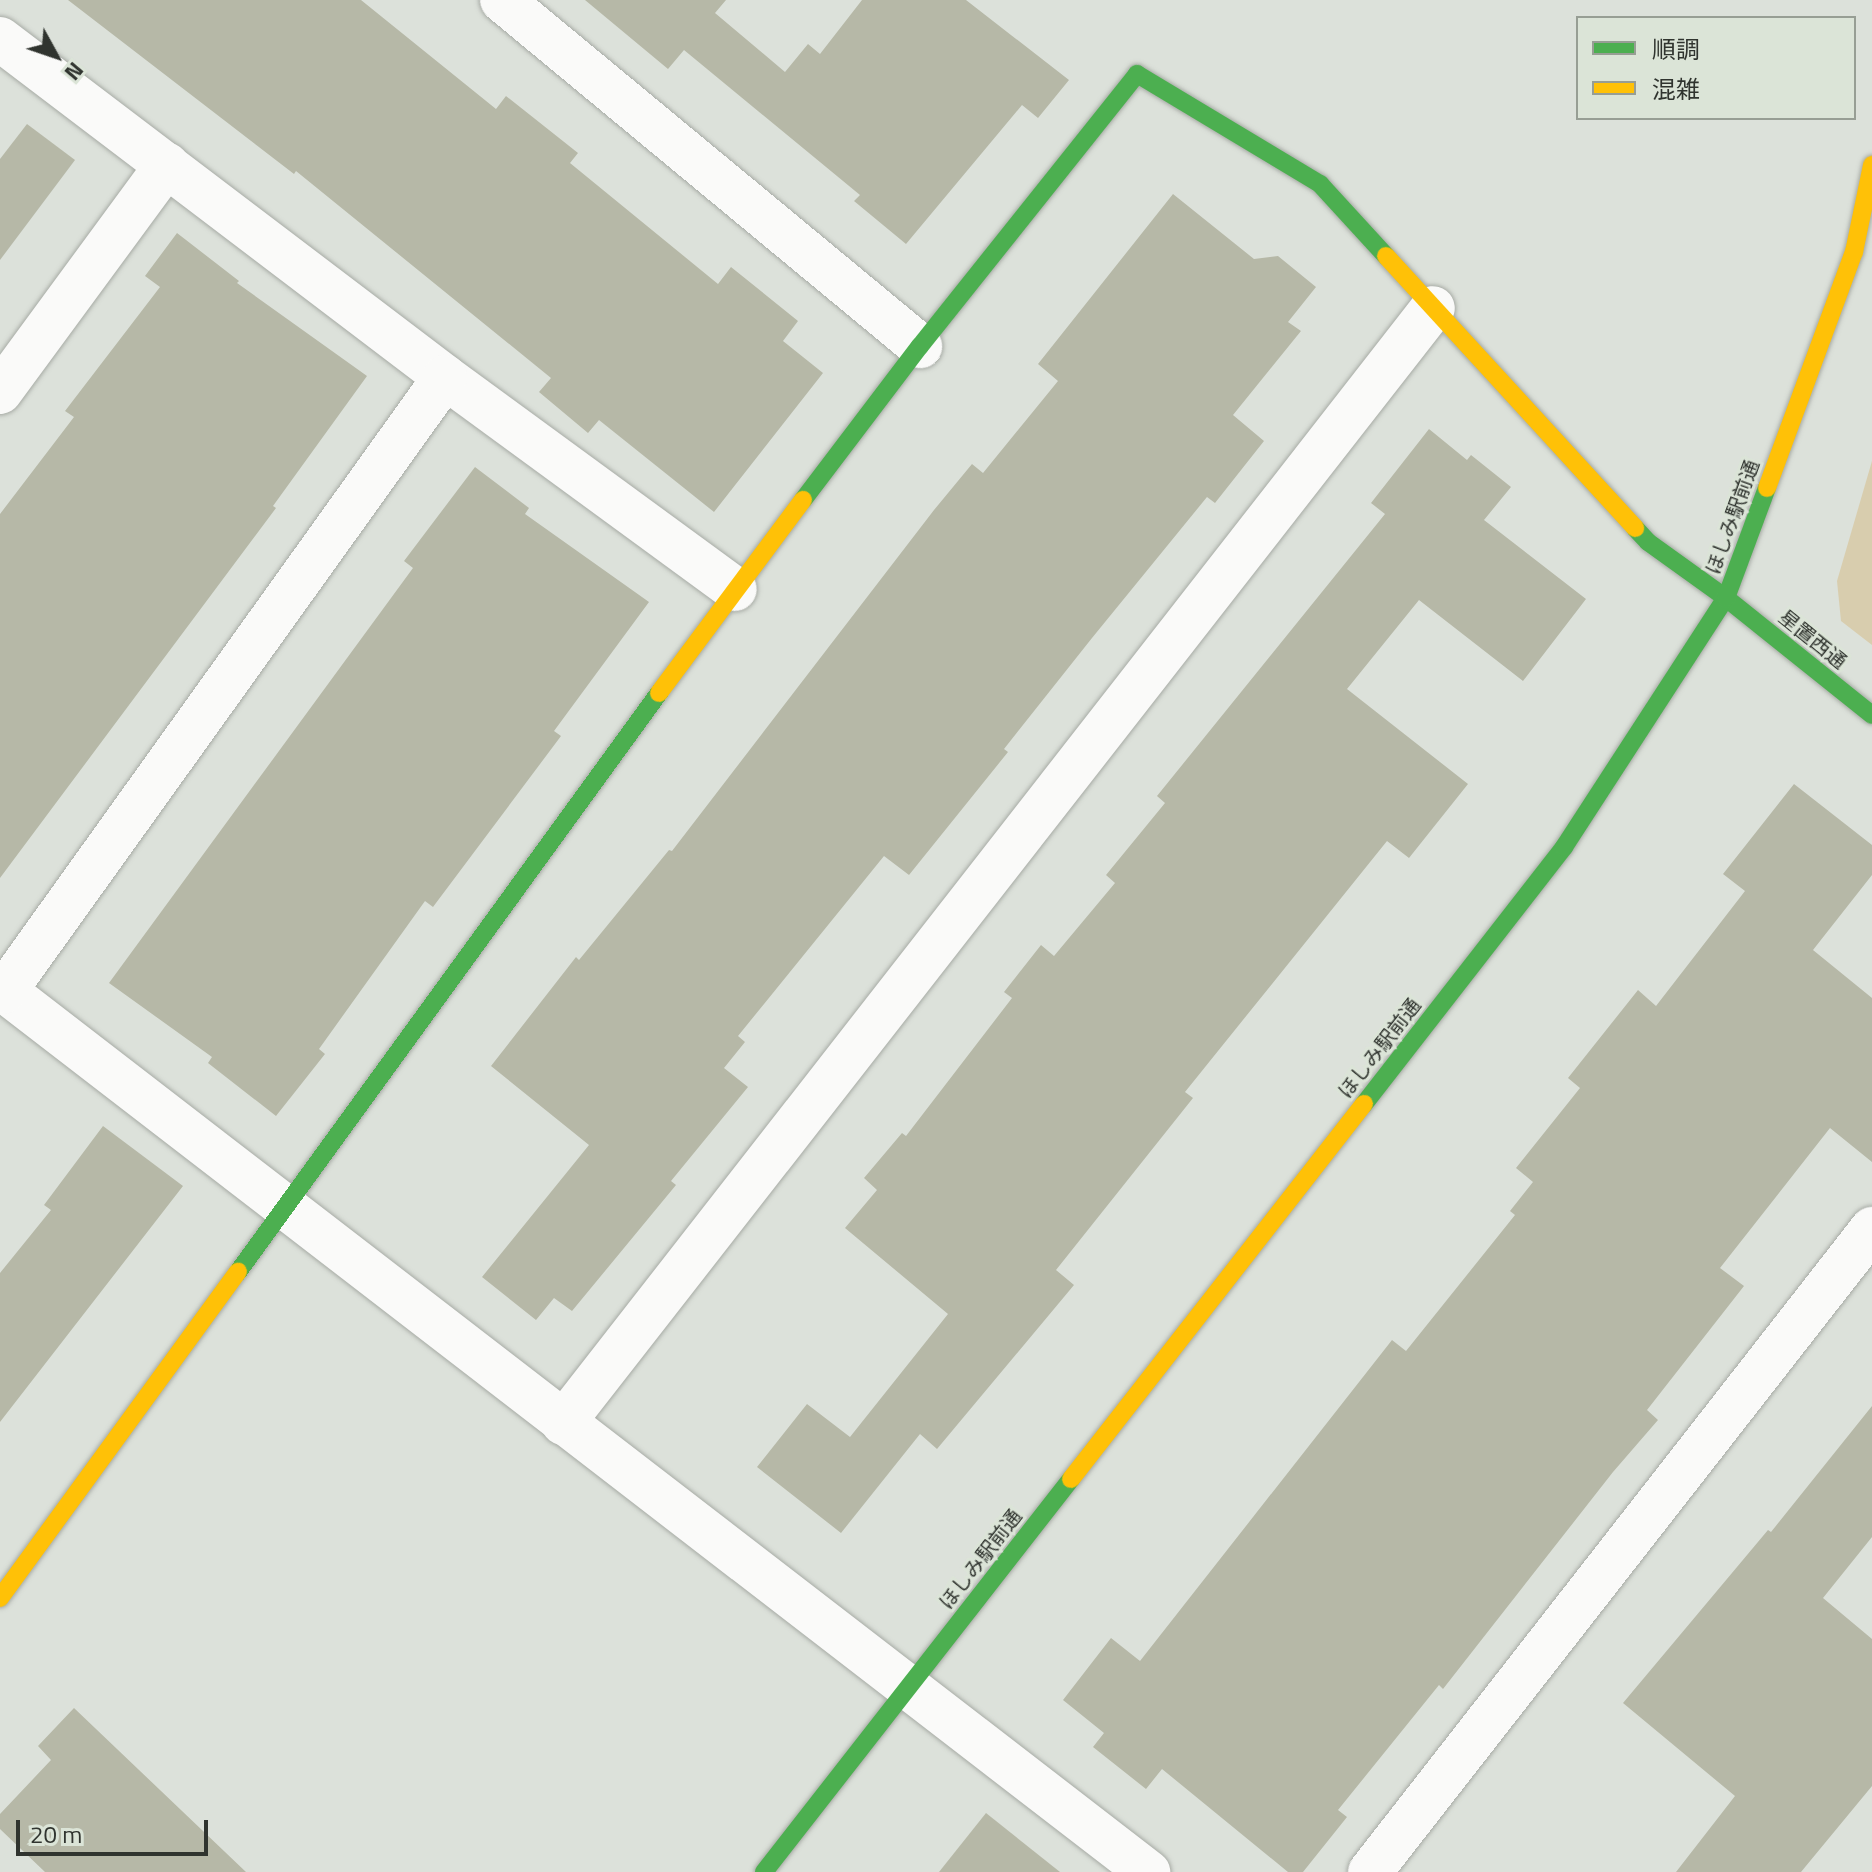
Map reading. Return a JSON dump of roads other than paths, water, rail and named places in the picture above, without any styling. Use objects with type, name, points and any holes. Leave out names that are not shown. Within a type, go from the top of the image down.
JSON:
[{"type":"street","points":[[0,1598],[735,589],[920,346],[502,0]]},
{"type":"street","points":[[0,39],[445,377],[735,589]]},
{"type":"street","name":"星置西通","points":[[920,346],[1137,74],[1320,184],[1648,542],[1726,598],[1872,715]]},
{"type":"street","points":[[0,392],[167,165]]},
{"type":"street","name":"ほしみ駅前通","points":[[764,1872],[1564,847],[1726,598],[1854,252],[1872,165]]},
{"type":"street","points":[[563,1423],[1433,308]]},
{"type":"street","points":[[445,377],[2,989],[1148,1872]]},
{"type":"street","points":[[1370,1872],[1872,1230]]}]
